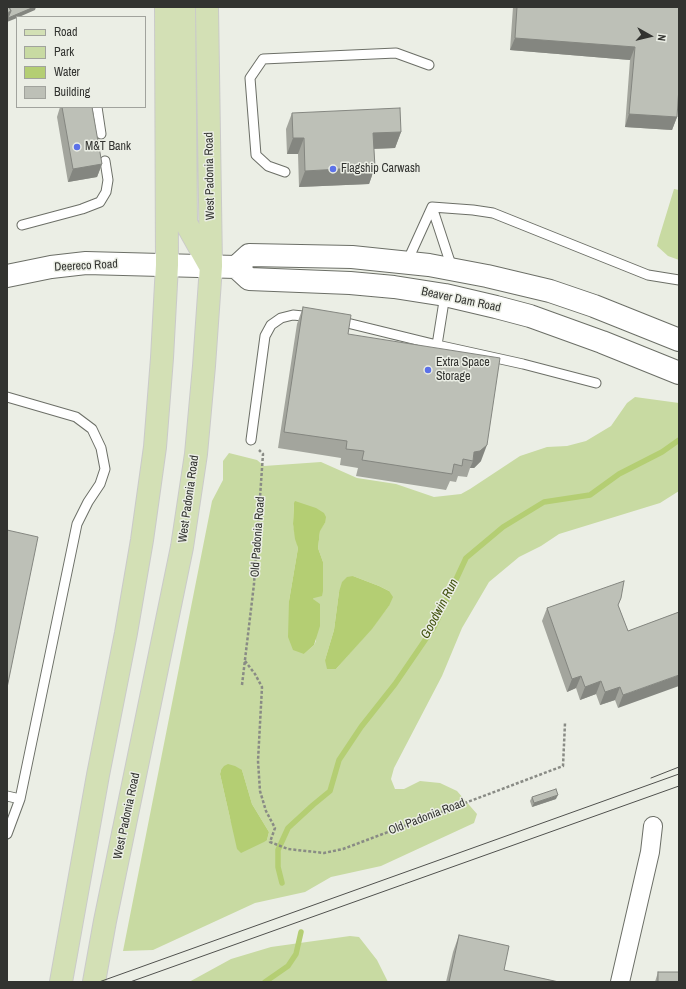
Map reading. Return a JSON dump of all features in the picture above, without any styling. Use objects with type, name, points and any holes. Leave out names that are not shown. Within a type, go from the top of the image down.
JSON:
[{"type":"main road","points":[[62,982],[98,775],[126,633],[142,540],[154,447],[162,358],[167,265],[166,7]]},
{"type":"main road","points":[[184,7],[186,223],[211,266]]},
{"type":"main road","name":"West Padonia Road","points":[[94,982],[105,921],[182,547],[196,454],[211,266],[207,7]]},
{"type":"main road","points":[[167,265],[236,267],[249,255],[352,257],[407,262],[452,269],[550,291],[594,306],[679,340]]},
{"type":"main road","name":"Deereco Road","points":[[7,276],[51,267],[86,263],[167,265]]},
{"type":"main road","name":"Beaver Dam Road","points":[[236,267],[249,279],[350,283],[394,287],[446,295],[496,306],[557,325],[679,373]]},
{"type":"street","points":[[620,982],[650,852],[653,826]]},
{"type":"lane","points":[[285,172],[268,166],[256,155],[250,78],[263,59],[396,53],[429,65]]},
{"type":"lane","points":[[98,108],[101,134]]},
{"type":"lane","points":[[22,225],[82,209],[100,202],[106,192],[108,180],[105,161]]},
{"type":"lane","points":[[407,262],[432,207]]},
{"type":"lane","points":[[432,207],[452,269]]},
{"type":"lane","points":[[432,207],[493,213],[648,275],[679,280]]},
{"type":"lane","points":[[437,345],[446,295]]},
{"type":"lane","points":[[251,440],[265,336],[271,325],[281,318],[293,315],[348,322],[377,331],[523,364],[596,383]]},
{"type":"lane","points":[[7,834],[20,799],[77,524],[88,502],[100,484],[105,469],[101,448],[92,429],[76,417],[8,397]]},
{"type":"lane","points":[[7,796],[20,799]]},
{"type":"path","name":"Old Padonia Road","points":[[242,685],[254,584],[263,454],[251,440]]},
{"type":"path","name":"Old Padonia Road","points":[[245,661],[255,674],[262,687],[258,761],[260,791],[266,811],[275,828],[270,842],[288,849],[324,853],[343,849],[562,766],[566,723]]},
{"type":"green space","points":[[674,189],[679,190],[679,260],[668,256],[657,246]]},
{"type":"green space","points":[[635,397],[679,403],[679,491],[660,503],[559,534],[541,546],[519,557],[489,582],[462,628],[442,676],[394,768],[391,779],[395,789],[404,789],[420,781],[440,783],[457,791],[477,814],[474,823],[381,866],[331,877],[305,892],[255,903],[153,950],[123,951],[212,501],[223,480],[223,461],[229,453],[257,460],[264,466],[321,462],[357,478],[396,484],[434,497],[461,494],[520,456],[547,447],[567,446],[586,441],[611,426],[627,403]],"holes":[[[294,503],[325,523],[320,530],[318,548],[323,562],[313,600],[316,641],[314,645],[304,654],[289,601],[298,548],[293,524]],[[353,576],[389,591],[389,606],[336,669],[325,660],[334,630],[339,592]],[[221,770],[242,770],[252,804],[269,832],[267,840],[235,833],[220,774]]]},
{"type":"green space","points":[[350,936],[359,937],[377,960],[388,982],[189,982],[231,959],[271,947]]},
{"type":"water","points":[[295,501],[316,508],[324,513],[326,517],[325,523],[320,531],[318,548],[323,562],[323,591],[322,596],[313,599],[320,604],[320,626],[314,645],[304,654],[293,650],[288,637],[289,601],[298,548],[293,524]]},
{"type":"water","points":[[353,576],[389,591],[393,597],[389,606],[372,629],[336,669],[327,669],[325,660],[334,630],[339,592],[342,582],[347,577]]},
{"type":"water","points":[[228,764],[242,770],[252,804],[269,832],[267,840],[241,853],[237,849],[220,774],[224,766]]},
{"type":"building","points":[[7,7],[9,7],[11,11],[7,13]]},
{"type":"building","points":[[9,7],[34,7],[8,18],[11,11]]},
{"type":"building","points":[[517,7],[679,7],[679,87],[677,117],[629,114],[635,47],[515,38]]},
{"type":"building","name":"M&T Bank","points":[[62,108],[92,108],[102,164],[73,169]]},
{"type":"building","name":"Flagship Carwash","points":[[400,108],[401,132],[373,133],[375,167],[305,171],[304,138],[293,138],[292,113]]},
{"type":"building","points":[[303,307],[351,315],[348,334],[500,358],[487,445],[480,451],[474,452],[473,461],[463,459],[462,466],[454,464],[452,474],[362,460],[364,451],[346,449],[347,441],[284,432]]},
{"type":"building","points":[[7,530],[38,537],[7,688]]},
{"type":"building","points":[[624,581],[621,598],[618,605],[628,631],[679,612],[679,675],[623,695],[620,687],[605,692],[601,681],[585,687],[581,676],[572,679],[547,608]]},
{"type":"building","points":[[556,789],[558,795],[534,803],[532,797]]},
{"type":"building","points":[[459,935],[509,946],[504,970],[559,982],[449,982]]},
{"type":"building","points":[[658,972],[679,972],[679,982],[658,982]]},
{"type":"waterway","name":"Goodwin Run","points":[[282,883],[278,867],[278,850],[288,828],[330,791],[339,760],[361,727],[395,684],[434,627],[466,558],[503,527],[544,502],[590,495],[619,474],[662,452],[679,440]]},
{"type":"waterway","name":"Goodwin Run","points":[[265,982],[288,966],[296,954],[301,932]]},
{"type":"tram line","points":[[651,778],[679,767]]},
{"type":"tram line","points":[[99,982],[679,774]]},
{"type":"tram line","points":[[130,982],[679,786]]},
{"type":"place","name":"M&T Bank","points":[[77,147]]},
{"type":"place","name":"Flagship Carwash","points":[[333,169]]},
{"type":"place","name":"Extra Space Storage","points":[[428,370]]}]
